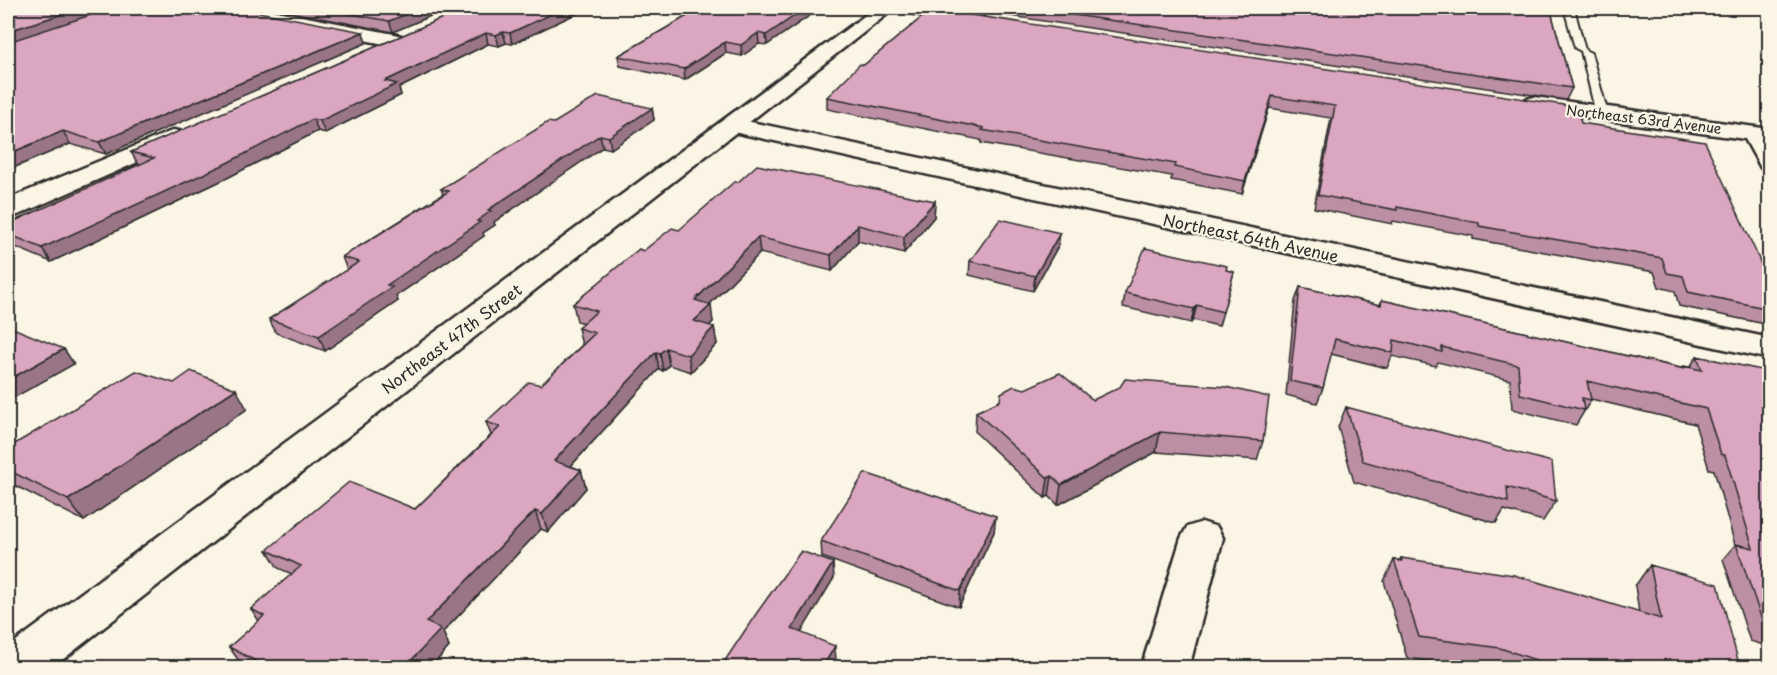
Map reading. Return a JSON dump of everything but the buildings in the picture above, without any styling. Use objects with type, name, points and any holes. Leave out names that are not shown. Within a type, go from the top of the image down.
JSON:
[{"type":"street","points":[[235,8],[404,36],[361,54]]},
{"type":"street","name":"Northeast 47th Street","points":[[16,668],[886,8]]},
{"type":"street","points":[[914,8],[996,20]]},
{"type":"street","name":"Northeast 63rd Avenue","points":[[1515,101],[1762,135]]},
{"type":"street","name":"Northeast 64th Avenue","points":[[732,125],[1770,349]]},
{"type":"street","points":[[8,209],[190,130]]},
{"type":"street","points":[[1762,135],[1770,163]]},
{"type":"street","points":[[1165,668],[1202,538]]},
{"type":"lane","points":[[1569,8],[1602,114]]}]
